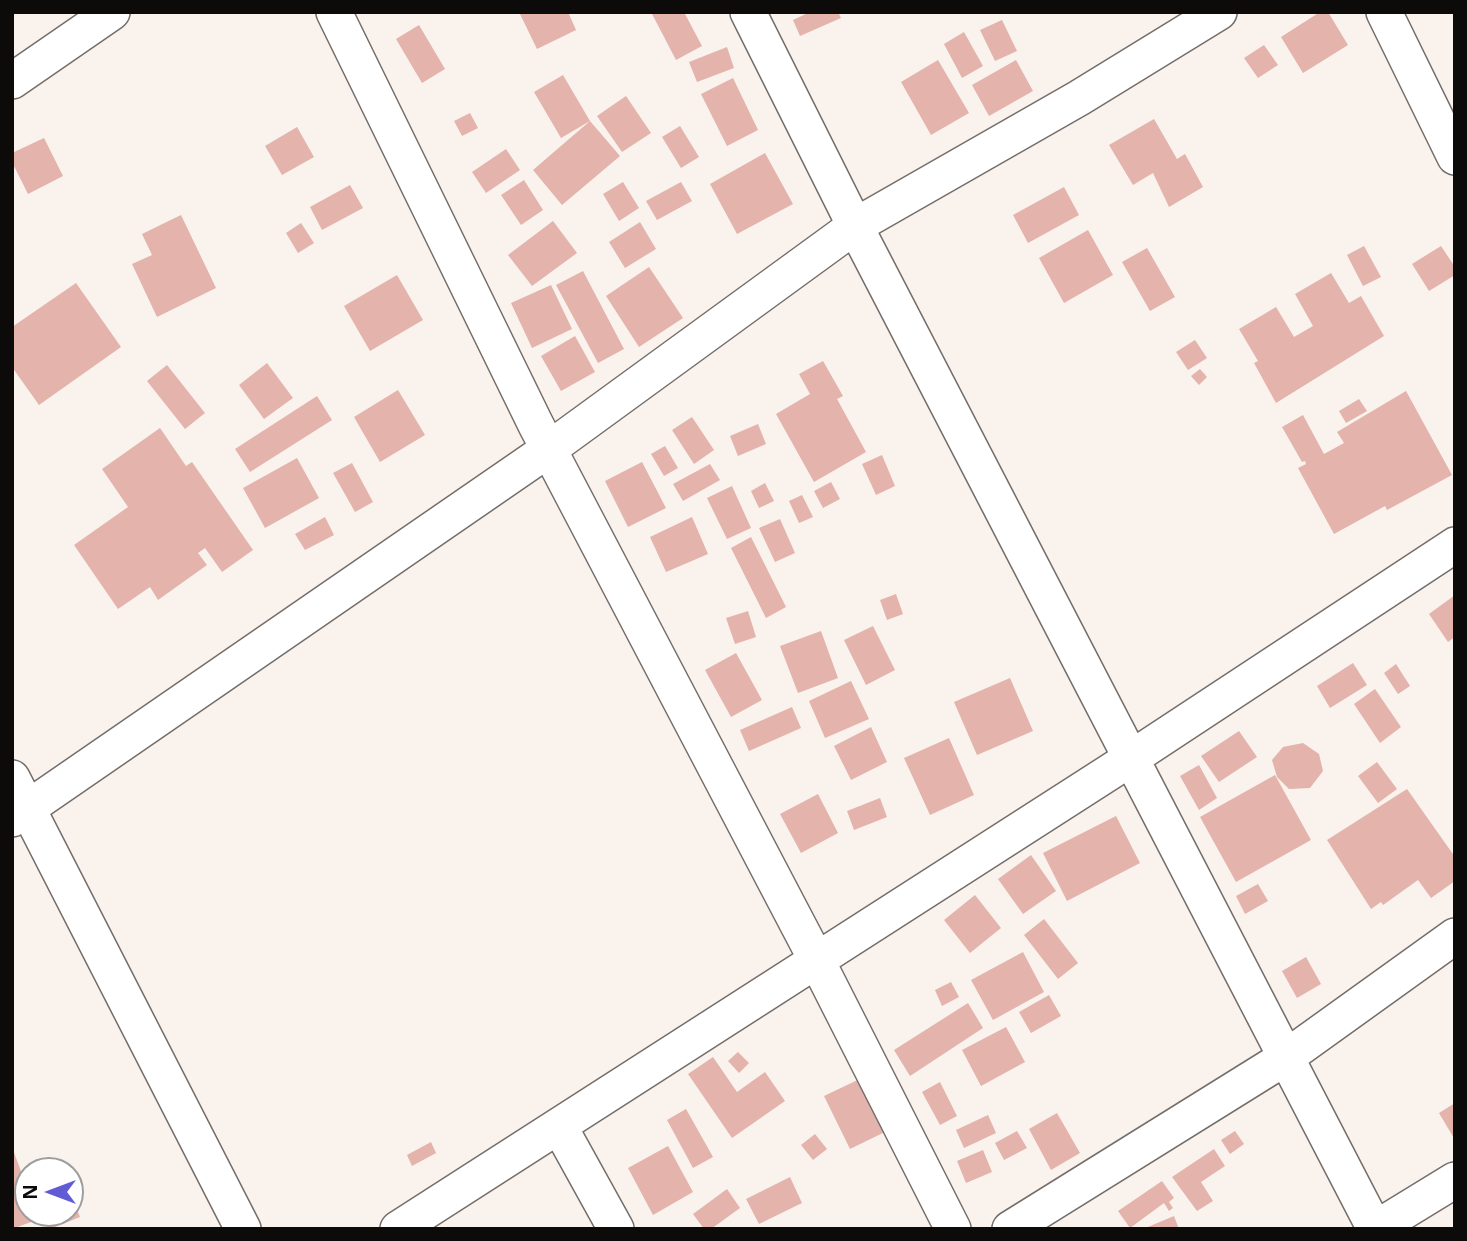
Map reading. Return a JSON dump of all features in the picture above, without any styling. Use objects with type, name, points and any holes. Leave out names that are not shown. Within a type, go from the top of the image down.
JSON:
[{"type":"street","points":[[12,81],[112,12]]},
{"type":"street","points":[[334,12],[549,449],[816,959],[953,1229]]},
{"type":"street","points":[[748,12],[855,226],[1130,759],[1288,1056],[1375,1229],[1455,1180]]},
{"type":"street","points":[[243,1229],[17,802],[549,449],[855,226],[1079,98],[1219,12]]},
{"type":"street","points":[[1384,12],[1455,157]]},
{"type":"street","points":[[398,1229],[1130,759],[1455,545]]},
{"type":"street","points":[[1010,1229],[1288,1056],[1455,936]]},
{"type":"street","points":[[559,1126],[616,1229]]},
{"type":"building","points":[[519,12],[568,12],[576,30],[537,49]]},
{"type":"building","points":[[651,12],[684,12],[702,46],[676,60]]},
{"type":"building","points":[[810,12],[838,12],[841,18],[800,36],[793,20]]},
{"type":"building","points":[[1320,12],[1328,12],[1348,45],[1303,73],[1281,37]]},
{"type":"building","points":[[1002,20],[1017,51],[995,61],[980,30]]},
{"type":"building","points":[[419,25],[445,69],[422,83],[396,39]]},
{"type":"building","points":[[964,32],[983,66],[962,78],[944,44]]},
{"type":"building","points":[[1264,45],[1278,65],[1258,78],[1244,58]]},
{"type":"building","points":[[727,47],[734,68],[697,82],[689,62]]},
{"type":"building","points":[[938,60],[969,113],[931,135],[901,82]]},
{"type":"building","points":[[1016,60],[1033,91],[989,116],[972,85]]},
{"type":"building","points":[[563,75],[590,121],[561,138],[534,92]]},
{"type":"building","points":[[733,78],[758,130],[727,146],[701,94]]},
{"type":"building","points":[[626,96],[651,133],[622,152],[597,116]]},
{"type":"building","points":[[470,113],[478,128],[462,136],[454,121]]},
{"type":"building","points":[[1154,119],[1177,159],[1185,154],[1203,187],[1169,207],[1153,173],[1133,185],[1109,145]]},
{"type":"building","points":[[590,121],[620,156],[562,205],[533,170]]},
{"type":"building","points":[[680,126],[699,157],[681,168],[662,137]]},
{"type":"building","points":[[297,127],[314,157],[282,175],[265,146]]},
{"type":"building","points":[[44,138],[63,176],[28,194],[12,162],[12,153]]},
{"type":"building","points":[[506,149],[520,170],[486,193],[472,172]]},
{"type":"building","points":[[765,153],[793,204],[737,234],[710,184]]},
{"type":"building","points":[[524,180],[543,210],[521,225],[501,195]]},
{"type":"building","points":[[623,182],[639,208],[619,221],[603,194]]},
{"type":"building","points":[[681,182],[692,201],[657,220],[646,201]]},
{"type":"building","points":[[350,185],[363,208],[322,230],[310,207]]},
{"type":"building","points":[[1064,187],[1079,215],[1028,243],[1013,215]]},
{"type":"building","points":[[181,215],[216,288],[157,317],[132,264],[152,255],[142,234]]},
{"type":"building","points":[[553,221],[577,253],[532,286],[508,255]]},
{"type":"building","points":[[640,222],[656,249],[625,268],[609,242]]},
{"type":"building","points":[[301,223],[314,243],[298,253],[286,233]]},
{"type":"building","points":[[1088,230],[1113,275],[1064,303],[1039,258]]},
{"type":"building","points":[[1364,246],[1381,277],[1363,286],[1347,255]]},
{"type":"building","points":[[1441,246],[1455,267],[1455,275],[1429,291],[1412,264]]},
{"type":"building","points":[[1147,248],[1175,297],[1150,311],[1122,262]]},
{"type":"building","points":[[649,267],[683,318],[639,347],[606,296]]},
{"type":"building","points":[[583,271],[624,349],[598,363],[556,285]]},
{"type":"building","points":[[1331,273],[1349,303],[1361,296],[1384,336],[1276,403],[1254,363],[1258,361],[1239,329],[1276,307],[1294,337],[1313,326],[1295,294]]},
{"type":"building","points":[[397,275],[423,320],[370,351],[344,306]]},
{"type":"building","points":[[76,283],[121,347],[39,405],[12,367],[12,327]]},
{"type":"building","points":[[551,285],[572,329],[532,348],[511,303]]},
{"type":"building","points":[[575,336],[595,372],[561,391],[541,356]]},
{"type":"building","points":[[1195,340],[1207,358],[1188,370],[1176,352]]},
{"type":"building","points":[[823,361],[843,396],[837,399],[866,452],[814,482],[776,414],[810,394],[799,374]]},
{"type":"building","points":[[267,363],[293,398],[264,419],[239,385]]},
{"type":"building","points":[[167,365],[205,413],[185,429],[147,381]]},
{"type":"building","points":[[1200,369],[1207,377],[1199,385],[1191,376]]},
{"type":"building","points":[[398,390],[425,435],[380,462],[354,417]]},
{"type":"building","points":[[1406,391],[1452,475],[1387,510],[1385,506],[1334,534],[1298,468],[1306,464],[1305,461],[1302,462],[1282,427],[1303,415],[1324,454],[1344,443],[1337,432]]},
{"type":"building","points":[[317,396],[332,420],[250,472],[235,449]]},
{"type":"building","points":[[1359,399],[1367,411],[1346,423],[1339,411]]},
{"type":"building","points":[[692,417],[714,450],[694,464],[672,430]]},
{"type":"building","points":[[758,424],[766,444],[738,456],[730,436]]},
{"type":"building","points":[[160,428],[186,466],[192,462],[253,550],[222,572],[205,548],[198,553],[207,565],[158,600],[150,587],[118,609],[74,545],[128,507],[102,469]]},
{"type":"building","points":[[665,446],[678,468],[664,476],[651,454]]},
{"type":"building","points":[[882,455],[895,486],[876,495],[862,464]]},
{"type":"building","points":[[297,458],[319,498],[265,528],[243,488]]},
{"type":"building","points":[[642,462],[666,508],[628,527],[605,481]]},
{"type":"building","points":[[352,463],[373,502],[355,512],[333,473]]},
{"type":"building","points":[[710,464],[720,480],[683,501],[673,484]]},
{"type":"building","points":[[831,482],[840,499],[823,508],[814,491]]},
{"type":"building","points":[[765,483],[774,501],[759,508],[751,491]]},
{"type":"building","points":[[732,486],[751,528],[727,539],[707,498]]},
{"type":"building","points":[[802,495],[813,517],[799,523],[789,501]]},
{"type":"building","points":[[325,517],[334,535],[305,550],[295,534]]},
{"type":"building","points":[[692,517],[708,554],[666,572],[650,537]]},
{"type":"building","points":[[780,519],[795,553],[775,562],[759,528]]},
{"type":"building","points":[[751,537],[786,607],[766,618],[731,548]]},
{"type":"building","points":[[896,594],[903,614],[887,620],[880,600]]},
{"type":"building","points":[[1455,595],[1455,637],[1448,642],[1429,614]]},
{"type":"building","points":[[748,611],[756,637],[735,644],[726,618]]},
{"type":"building","points":[[873,626],[895,670],[866,685],[844,640]]},
{"type":"building","points":[[821,631],[838,678],[798,693],[780,646]]},
{"type":"building","points":[[736,653],[762,700],[731,717],[705,670]]},
{"type":"building","points":[[1353,663],[1367,685],[1330,708],[1317,686]]},
{"type":"building","points":[[1396,664],[1410,686],[1398,694],[1384,673]]},
{"type":"building","points":[[1010,678],[1033,731],[977,755],[954,702]]},
{"type":"building","points":[[851,681],[869,719],[825,738],[809,701]]},
{"type":"building","points":[[1375,689],[1401,727],[1380,743],[1354,704]]},
{"type":"building","points":[[792,707],[801,728],[749,751],[740,730]]},
{"type":"building","points":[[871,727],[887,762],[851,780],[834,746]]},
{"type":"building","points":[[1239,731],[1257,757],[1219,782],[1201,756]]},
{"type":"building","points":[[949,738],[974,795],[930,815],[904,758]]},
{"type":"building","points":[[1303,743],[1319,754],[1323,771],[1310,788],[1289,789],[1277,777],[1272,760],[1283,747]]},
{"type":"building","points":[[1377,762],[1397,789],[1378,803],[1358,776]]},
{"type":"building","points":[[1199,765],[1217,798],[1199,810],[1180,776]]},
{"type":"building","points":[[1275,775],[1311,840],[1236,882],[1200,817]]},
{"type":"building","points":[[1407,789],[1455,857],[1455,881],[1431,898],[1418,880],[1383,905],[1381,902],[1371,909],[1327,840]]},
{"type":"building","points":[[818,794],[838,833],[801,853],[780,814]]},
{"type":"building","points":[[880,798],[887,817],[854,830],[847,811]]},
{"type":"building","points":[[1116,816],[1140,863],[1067,901],[1043,853]]},
{"type":"building","points":[[1031,855],[1056,891],[1023,914],[998,879]]},
{"type":"building","points":[[1258,884],[1268,901],[1245,914],[1236,896]]},
{"type":"building","points":[[975,895],[1001,928],[970,953],[944,920]]},
{"type":"building","points":[[1044,919],[1078,963],[1058,979],[1024,935]]},
{"type":"building","points":[[1023,952],[1044,992],[993,1020],[971,980]]},
{"type":"building","points":[[1306,957],[1321,984],[1297,998],[1282,971]]},
{"type":"building","points":[[951,982],[959,997],[942,1006],[935,990]]},
{"type":"building","points":[[1049,995],[1061,1016],[1031,1033],[1019,1012]]},
{"type":"building","points":[[968,1003],[983,1028],[910,1076],[894,1050]]},
{"type":"building","points":[[1006,1027],[1025,1062],[981,1086],[962,1050]]},
{"type":"building","points":[[738,1052],[749,1063],[739,1073],[728,1061]]},
{"type":"building","points":[[713,1057],[737,1092],[765,1072],[785,1101],[732,1138],[688,1074]]},
{"type":"building","points":[[866,1076],[891,1129],[850,1149],[824,1096]]},
{"type":"building","points":[[940,1082],[957,1116],[940,1125],[922,1092]]},
{"type":"building","points":[[1455,1103],[1455,1140],[1439,1113]]},
{"type":"building","points":[[686,1109],[713,1157],[693,1168],[667,1120]]},
{"type":"building","points":[[1057,1113],[1080,1153],[1051,1170],[1029,1129]]},
{"type":"building","points":[[988,1115],[996,1133],[964,1148],[956,1130]]},
{"type":"building","points":[[1017,1131],[1027,1148],[1004,1160],[995,1143]]},
{"type":"building","points":[[1235,1131],[1244,1144],[1230,1154],[1221,1140]]},
{"type":"building","points":[[815,1134],[827,1149],[813,1160],[801,1145]]},
{"type":"building","points":[[431,1142],[436,1153],[412,1166],[407,1155]]},
{"type":"building","points":[[668,1146],[693,1192],[653,1215],[628,1168]]},
{"type":"building","points":[[12,1147],[16,1157],[14,1227],[17,1227],[12,1229]]},
{"type":"building","points":[[1214,1149],[1225,1166],[1201,1182],[1213,1201],[1197,1211],[1172,1177]]},
{"type":"building","points":[[983,1150],[992,1172],[966,1183],[957,1161]]},
{"type":"building","points":[[790,1177],[802,1203],[759,1224],[746,1199]]},
{"type":"building","points":[[1162,1181],[1174,1198],[1169,1202],[1173,1208],[1169,1211],[1164,1203],[1130,1228],[1118,1211]]},
{"type":"building","points":[[727,1189],[740,1208],[711,1229],[704,1229],[693,1214]]},
{"type":"building","points":[[1174,1216],[1179,1229],[1143,1229]]}]
